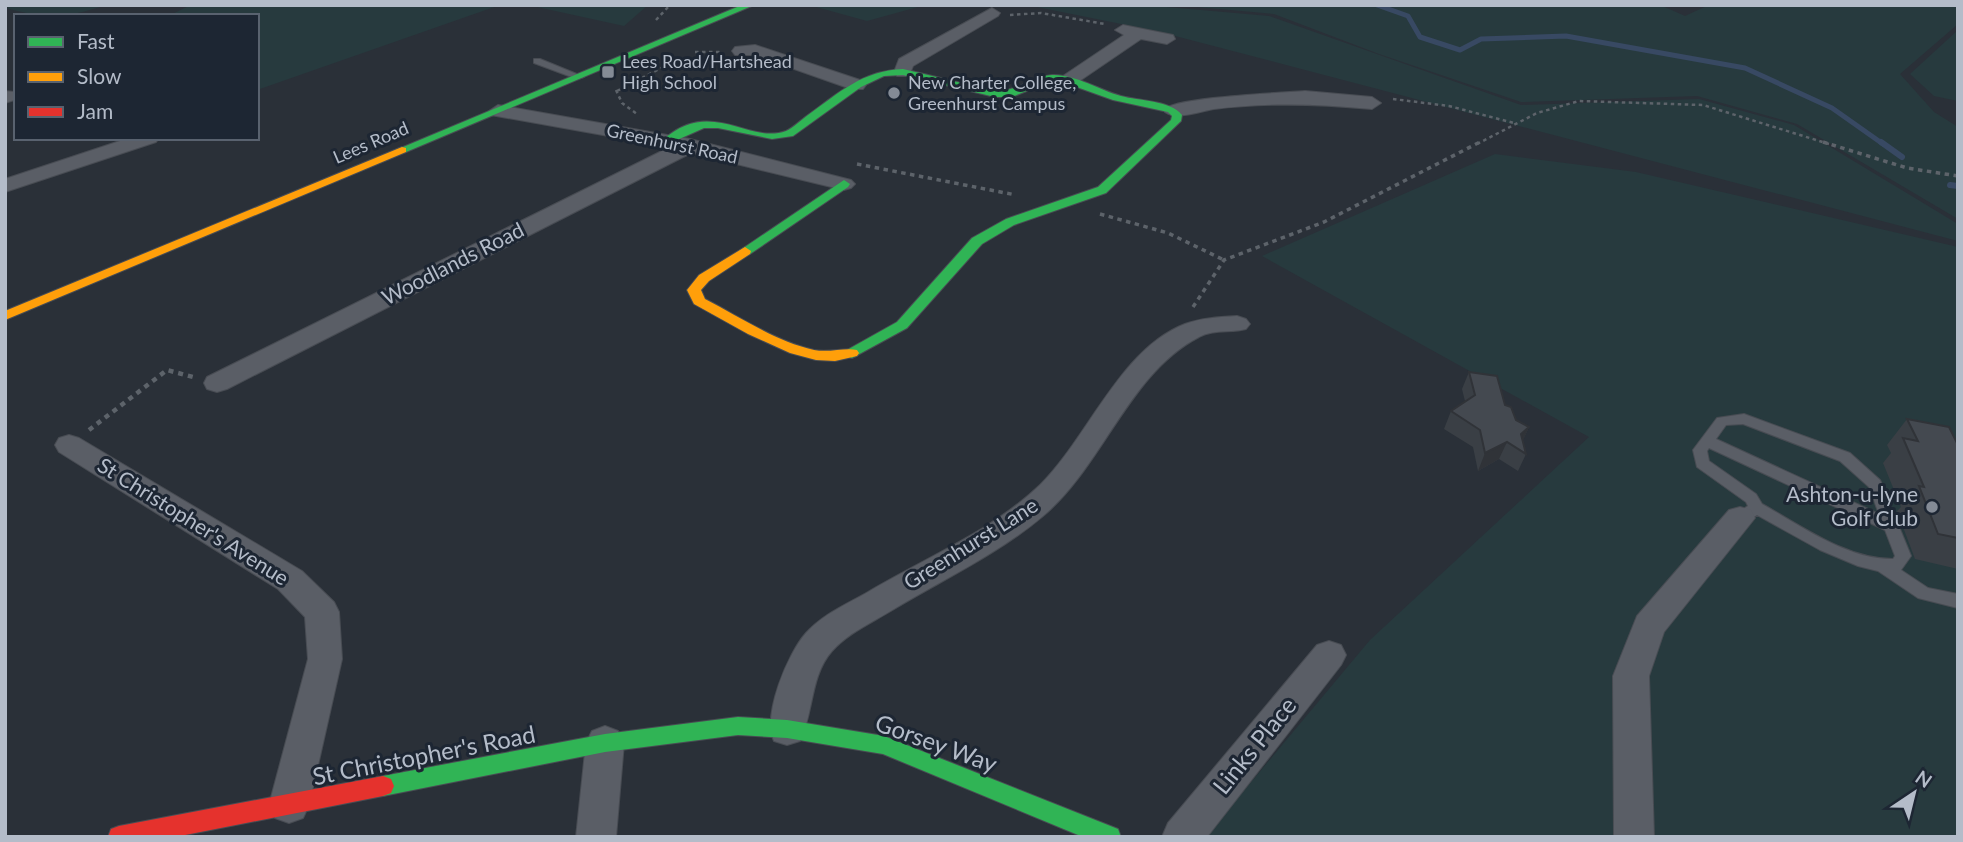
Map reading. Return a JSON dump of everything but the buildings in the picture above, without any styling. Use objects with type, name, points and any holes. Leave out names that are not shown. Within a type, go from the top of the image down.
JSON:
[{"type":"street","name":"Lees Road","points":[[5,316],[750,5]]},
{"type":"street","points":[[903,72],[905,63],[992,13]]},
{"type":"street","points":[[1069,80],[1130,32],[1167,39]]},
{"type":"street","points":[[741,51],[755,50],[857,85]]},
{"type":"street","points":[[681,138],[710,123],[783,135],[857,85],[882,73],[903,72],[995,94],[1012,94],[1049,78],[1069,80],[1117,98],[1172,110],[1219,103],[1305,97],[1372,103]]},
{"type":"street","points":[[844,184],[704,278],[694,290],[699,301],[803,354],[832,358],[849,355],[902,325],[977,241],[1010,222],[1102,190],[1176,121],[1177,115],[1172,110]]},
{"type":"street","name":"Greenhurst Road","points":[[498,111],[681,138],[844,184]]},
{"type":"street","name":"Woodlands Road","points":[[217,383],[681,138]]},
{"type":"street","points":[[5,187],[143,140]]},
{"type":"street","name":"Greenhurst Lane","points":[[787,729],[806,659],[818,643],[863,611],[982,542],[1040,502],[1080,460],[1137,374],[1154,357],[1189,331],[1205,326],[1237,324]]},
{"type":"street","name":"St Christopher's Avenue","points":[[69,445],[290,580],[321,612],[325,659],[289,805]]},
{"type":"street","points":[[1634,837],[1631,676],[1649,626],[1748,513]]},
{"type":"street","name":"Links Place","points":[[1182,837],[1329,655]]},
{"type":"street","name":"Gorsey Way","points":[[738,726],[787,729],[884,745],[1111,837]]},
{"type":"street","name":"St Christopher's Road","points":[[119,837],[605,743],[738,726]]},
{"type":"street","points":[[596,837],[605,743]]},
{"type":"lane","points":[[537,61],[580,77]]},
{"type":"lane","points":[[1884,567],[1898,565],[1903,556],[1875,484],[1845,457],[1744,419],[1722,421],[1700,450],[1702,463],[1751,498],[1748,513],[1842,553],[1884,567],[1924,593],[1958,601]]},
{"type":"lane","points":[[1707,442],[1891,527]]},
{"type":"path","points":[[992,13],[1060,15],[1107,24],[1130,32]]},
{"type":"path","points":[[692,52],[741,51]]},
{"type":"path","points":[[617,91],[667,63]]},
{"type":"path","points":[[580,77],[617,91],[622,103],[681,138]]},
{"type":"path","points":[[1372,103],[1386,98],[1448,106],[1516,124]]},
{"type":"path","points":[[1205,326],[1189,313],[1224,260],[1324,222],[1536,113],[1579,101],[1703,105],[1907,168],[1958,176]]},
{"type":"path","points":[[846,161],[1064,205],[1168,233],[1224,260]]},
{"type":"path","points":[[69,445],[167,370],[217,383]]},
{"type":"green space","points":[[14,5],[106,5],[72,14],[32,14],[6,8]]},
{"type":"green space","points":[[191,5],[500,5],[259,89],[259,14],[172,14]]},
{"type":"green space","points":[[528,5],[648,5],[624,26]]},
{"type":"green space","points":[[809,5],[925,5],[867,21]]},
{"type":"green space","points":[[1027,5],[1144,5],[1269,16],[1521,105],[1699,99],[1794,125],[1958,224],[1958,241],[1156,31]]},
{"type":"green space","points":[[1175,5],[1660,5],[1685,16],[1709,5],[1958,5],[1958,24],[1900,74],[1934,112],[1958,127],[1958,219],[1797,124],[1697,96],[1521,102],[1379,54],[1274,14]]},
{"type":"green space","points":[[1958,30],[1958,101],[1934,96],[1910,74]]},
{"type":"green space","points":[[1495,154],[1636,172],[1958,247],[1958,837],[1205,837],[1370,640],[1589,437],[1262,256]]},
{"type":"waterway","points":[[1377,5],[1408,16],[1420,37],[1460,50],[1481,39],[1566,36],[1745,68],[1832,108],[1883,144]]},
{"type":"waterway","points":[[1881,142],[1902,157]]},
{"type":"waterway","points":[[1950,185],[1958,186]]},
{"type":"traffic: fast","points":[[402,150],[750,5]]},
{"type":"traffic: fast","points":[[668,141],[687,130],[718,124],[772,136],[789,134],[857,85],[882,73],[903,72],[995,94],[1012,94],[1049,78],[1061,78],[1117,98],[1172,110],[1177,115],[1176,121],[1102,190],[1010,222],[977,241],[902,325],[852,353]]},
{"type":"traffic: fast","points":[[745,251],[844,184]]},
{"type":"traffic: fast","points":[[383,786],[605,743],[738,726],[787,729],[884,745],[1110,837]]},
{"type":"traffic: slow","points":[[5,316],[402,150]]},
{"type":"traffic: slow","points":[[745,251],[704,278],[694,290],[699,301],[753,331],[796,349],[835,357],[852,353]]},
{"type":"traffic: jam","points":[[119,837],[383,786]]},
{"type":"place","name":"Lees Road/Hartshead High School","points":[[608,72]]},
{"type":"place","name":"New Charter College, Greenhurst Campus","points":[[894,93]]},
{"type":"place","name":"Ashton-u-lyne Golf Club","points":[[1932,507]]}]
